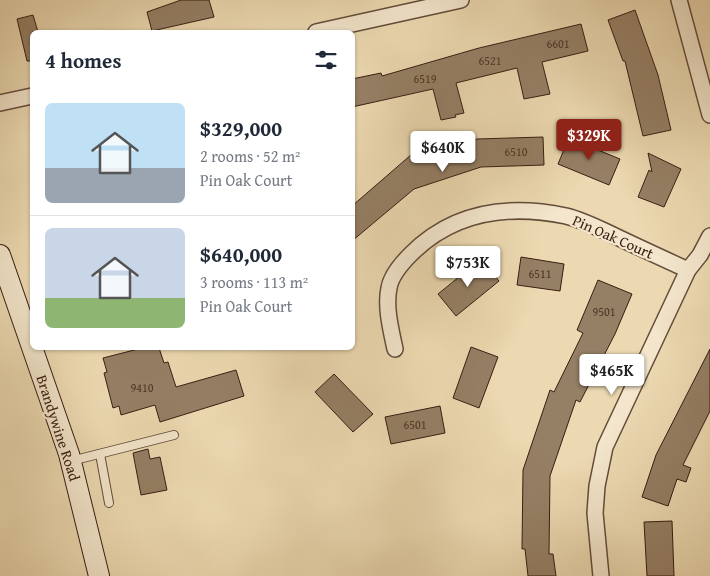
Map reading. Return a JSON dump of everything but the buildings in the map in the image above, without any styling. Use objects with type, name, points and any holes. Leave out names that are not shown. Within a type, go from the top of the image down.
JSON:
[{"type":"main road","name":"Brandywine Road","points":[[0,254],[30,331]]},
{"type":"main road","name":"Brandywine Road","points":[[37,350],[71,461],[99,576]]},
{"type":"street","points":[[325,30],[461,0]]},
{"type":"street","points":[[679,0],[710,115]]},
{"type":"street","points":[[0,103],[30,96]]},
{"type":"street","name":"Pin Oak Court","points":[[394,349],[388,302],[388,289],[393,276],[428,237],[448,225],[474,215],[533,212],[567,216],[591,225],[688,270]]},
{"type":"street","points":[[601,576],[595,512],[597,486],[605,447],[688,270],[700,256],[710,236]]},
{"type":"lane","points":[[71,461],[174,435]]},
{"type":"lane","points":[[100,454],[109,503]]}]
